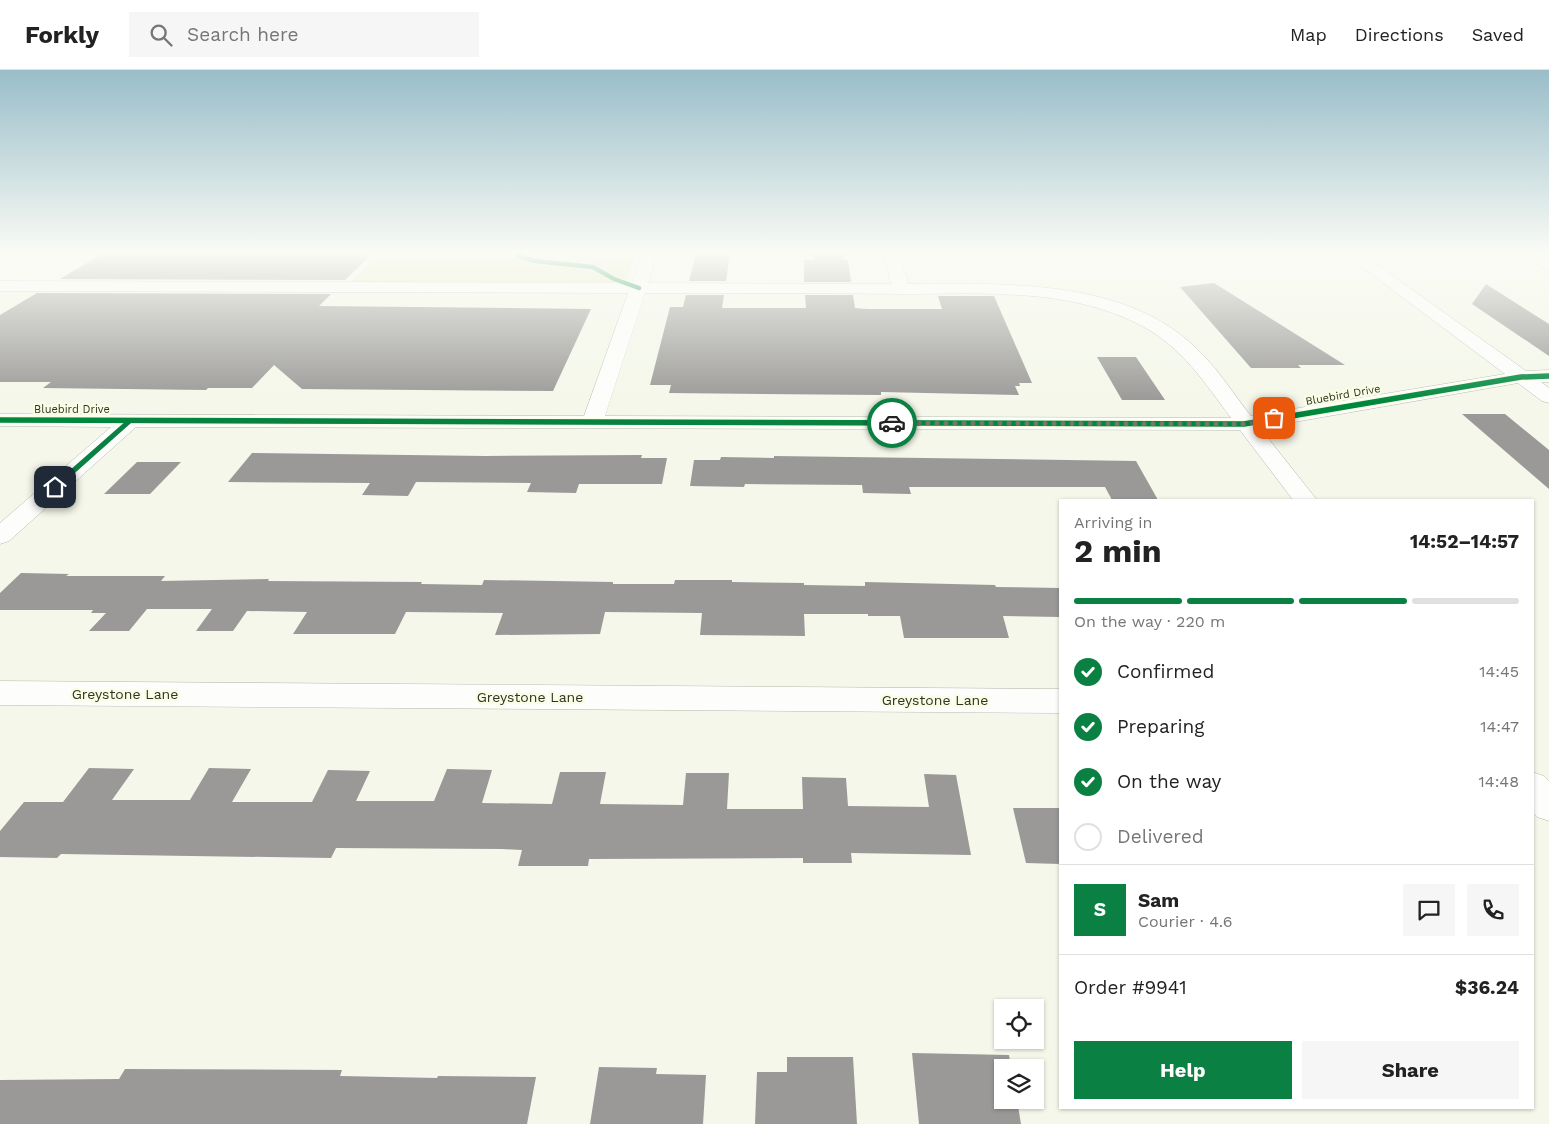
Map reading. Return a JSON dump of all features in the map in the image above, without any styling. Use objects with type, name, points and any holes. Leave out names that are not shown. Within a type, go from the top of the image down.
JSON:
[{"type":"street","points":[[592,422],[634,303]]},
{"type":"street","points":[[1097,303],[1142,318],[1173,337],[1193,355],[1244,424],[1304,499]]},
{"type":"street","points":[[1420,303],[1549,397]]},
{"type":"street","name":"Bluebird Drive","points":[[0,420],[1244,424],[1521,377],[1549,376]]},
{"type":"street","points":[[0,536],[130,421]]},
{"type":"street","name":"Greystone Lane","points":[[0,693],[1059,701]]},
{"type":"street","points":[[1534,788],[1549,806]]},
{"type":"building","points":[[20,303],[322,303],[319,306],[591,309],[553,391],[302,389],[274,365],[252,388],[208,388],[206,390],[43,388],[51,382],[0,382],[0,315]]},
{"type":"building","points":[[684,303],[723,303],[722,308],[806,308],[806,303],[854,303],[855,308],[867,309],[942,309],[940,303],[997,303],[1032,383],[1019,383],[1020,386],[1015,386],[1019,395],[881,392],[881,395],[669,393],[671,385],[650,385],[670,307],[683,307]]},
{"type":"building","points":[[1194,303],[1246,303],[1345,365],[1298,365],[1301,368],[1251,368]]},
{"type":"building","points":[[1516,303],[1549,324],[1549,356],[1472,304]]},
{"type":"building","points":[[1097,357],[1136,357],[1165,400],[1122,400]]},
{"type":"building","points":[[1462,414],[1505,414],[1549,450],[1549,489]]},
{"type":"building","points":[[252,453],[485,456],[642,455],[641,458],[667,458],[662,484],[579,484],[576,493],[527,492],[531,483],[416,482],[408,496],[362,495],[370,483],[228,482]]},
{"type":"building","points":[[774,456],[1136,461],[1157,499],[1111,499],[1105,487],[909,487],[911,494],[863,493],[862,485],[745,484],[744,487],[690,486],[694,460],[720,460],[721,457],[774,458]]},
{"type":"building","points":[[137,462],[181,462],[150,494],[104,494]]},
{"type":"building","points":[[21,573],[69,574],[66,576],[165,576],[161,581],[269,579],[268,581],[422,582],[421,584],[482,585],[484,580],[674,584],[675,580],[732,580],[732,582],[865,586],[865,582],[1059,588],[1059,617],[1003,616],[1009,638],[904,638],[900,616],[868,616],[868,614],[804,614],[805,636],[700,635],[702,613],[605,612],[600,634],[495,635],[503,613],[406,612],[395,634],[293,634],[307,612],[247,611],[233,631],[196,631],[212,609],[147,609],[129,631],[89,631],[106,613],[91,613],[93,610],[0,610],[0,593]]},
{"type":"building","points":[[89,768],[134,769],[112,800],[190,800],[209,768],[251,769],[232,802],[312,802],[328,770],[370,771],[356,801],[434,801],[447,769],[492,770],[482,803],[552,804],[560,772],[606,772],[600,804],[683,805],[686,773],[729,773],[727,809],[803,809],[802,777],[846,778],[848,806],[929,807],[924,774],[956,775],[971,855],[851,853],[852,863],[803,863],[803,858],[589,859],[588,866],[518,866],[522,850],[502,849],[336,848],[331,858],[61,854],[57,858],[0,857],[0,831],[24,802],[63,802]]},
{"type":"building","points":[[1013,808],[1059,808],[1059,864],[1026,863]]},
{"type":"building","points":[[912,1053],[1009,1055],[1010,1059],[994,1059],[994,1109],[1018,1109],[1021,1124],[919,1124]]},
{"type":"building","points":[[787,1057],[853,1057],[857,1124],[755,1124],[757,1072],[787,1072]]},
{"type":"building","points":[[599,1067],[657,1068],[656,1074],[706,1075],[703,1124],[590,1124]]},
{"type":"building","points":[[125,1069],[342,1070],[340,1076],[437,1078],[438,1076],[536,1077],[527,1124],[0,1124],[0,1080],[119,1079]]},
{"type":"cycle path","points":[[0,420],[1244,424],[1521,377],[1549,376]]},
{"type":"way so far","points":[[892,423],[1244,424],[1274,418]]},
{"type":"route","points":[[55,487],[130,421],[892,423]]}]
